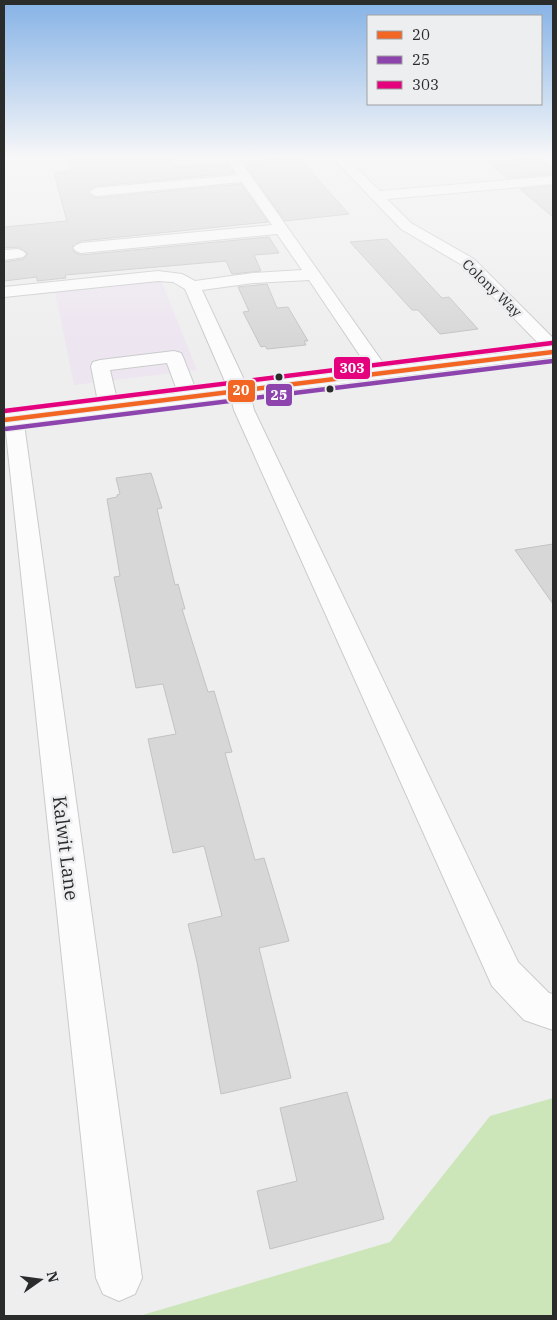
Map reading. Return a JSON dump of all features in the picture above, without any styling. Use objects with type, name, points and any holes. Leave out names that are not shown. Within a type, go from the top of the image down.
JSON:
[{"type":"street","points":[[273,218],[382,373]]},
{"type":"street","name":"Colony Way","points":[[397,218],[406,226],[468,262],[553,350]]},
{"type":"street","points":[[81,248],[281,229]]},
{"type":"street","points":[[192,287],[232,280],[280,275],[314,275]]},
{"type":"street","points":[[4,292],[158,276],[175,276],[184,279],[192,287],[239,391],[244,410],[505,974],[537,1007],[553,1012]]},
{"type":"street","points":[[8,419],[553,350]]},
{"type":"street","points":[[109,407],[100,366],[174,357],[189,397]]},
{"type":"street","name":"Kalwit Lane","points":[[8,419],[119,1278]]},
{"type":"shaded area","points":[[161,280],[197,370],[74,385],[55,292]]},
{"type":"green space","points":[[553,1098],[553,1316],[139,1316],[390,1242],[490,1116]]},
{"type":"building","points":[[66,218],[265,218],[268,222],[81,241],[72,247],[75,253],[81,255],[269,237],[279,253],[254,255],[261,271],[232,274],[226,261],[65,275],[66,278],[37,281],[37,277],[4,281],[4,262],[23,259],[28,254],[19,247],[4,248],[4,227],[67,221]]},
{"type":"building","points":[[283,218],[316,218],[285,221]]},
{"type":"building","points":[[387,239],[442,298],[449,297],[478,329],[440,334],[418,310],[412,310],[350,242]]},
{"type":"building","points":[[267,284],[277,308],[288,307],[308,341],[304,341],[306,345],[267,349],[265,346],[261,347],[243,312],[249,311],[238,287]]},
{"type":"building","points":[[151,473],[162,508],[157,509],[175,585],[178,584],[185,609],[182,609],[208,692],[214,691],[232,752],[225,753],[255,860],[264,858],[289,941],[259,948],[291,1078],[221,1094],[197,962],[188,924],[222,916],[204,846],[173,853],[148,739],[176,734],[163,684],[136,688],[114,577],[120,576],[107,499],[117,497],[120,494],[116,478]]},
{"type":"building","points":[[553,544],[553,604],[515,550]]},
{"type":"building","points":[[347,1092],[384,1219],[270,1249],[257,1191],[297,1181],[280,1108]]},
{"type":"transit line","name":"303","points":[[4,411],[552,343]]},
{"type":"transit line","name":"20","points":[[4,420],[553,352]]},
{"type":"transit line","name":"25","points":[[5,429],[553,361]]}]
